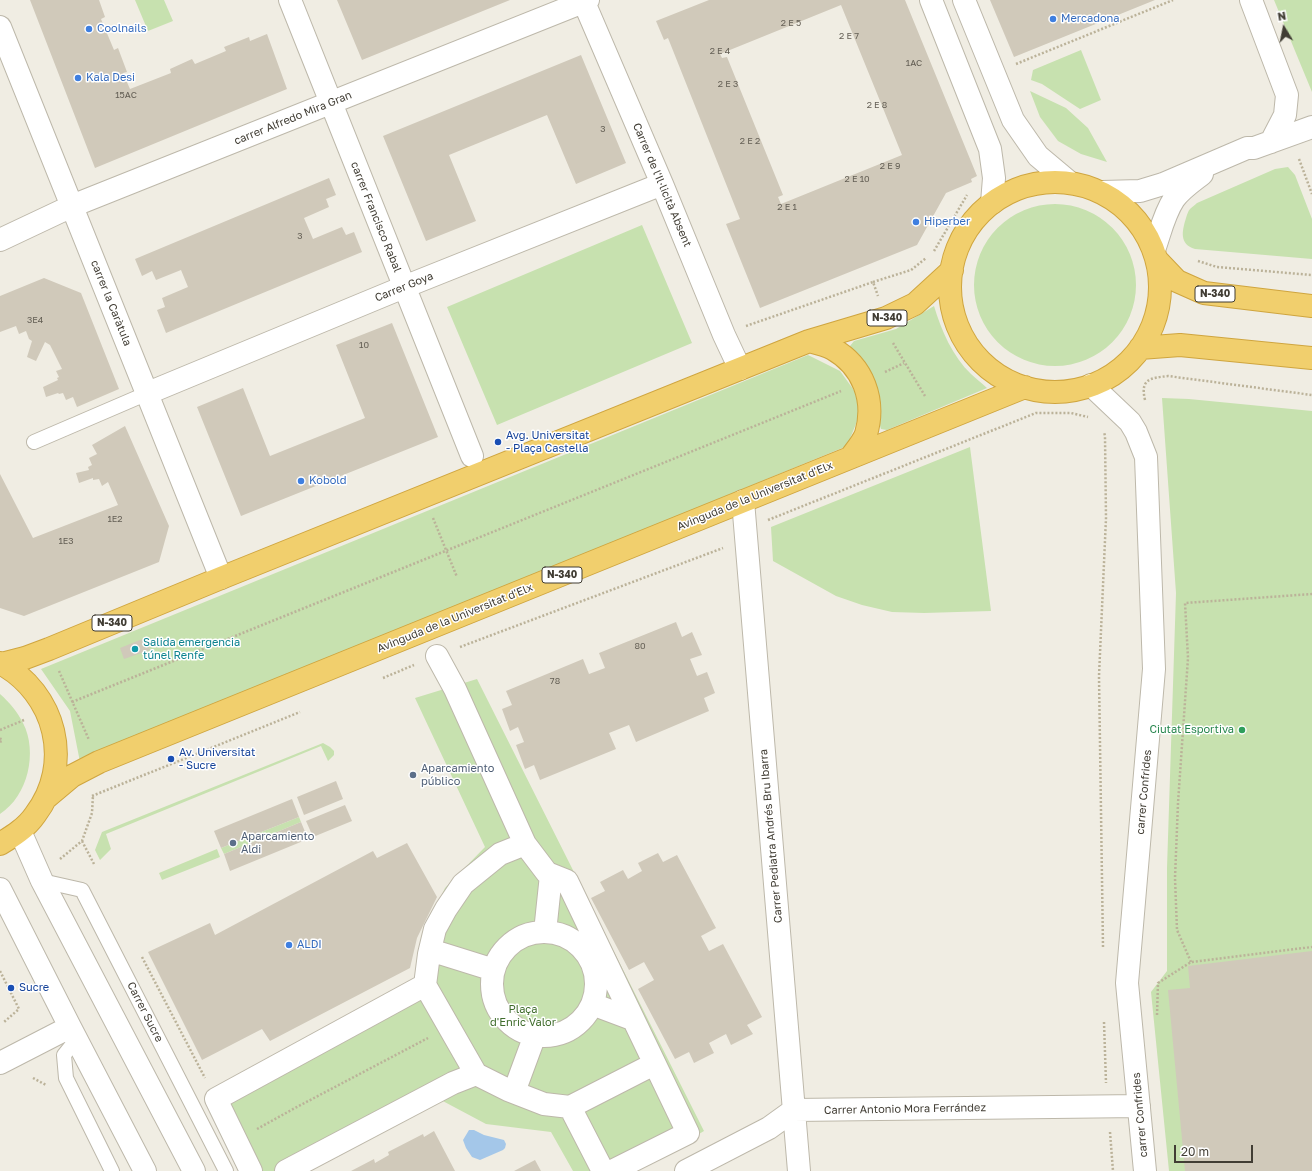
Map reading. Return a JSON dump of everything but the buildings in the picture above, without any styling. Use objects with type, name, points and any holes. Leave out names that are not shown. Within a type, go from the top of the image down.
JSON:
[{"type":"highway","name":"N-340","points":[[1156,255],[1160,298],[1154,324],[1140,348],[1126,364],[1110,377],[1091,385],[1069,390],[1047,391],[1025,387],[1002,377],[982,362],[966,343],[955,320],[950,295],[952,270],[956,251],[965,233],[977,217],[992,203],[1015,190],[1042,183],[1069,182],[1102,192],[1118,202],[1133,216],[1145,232],[1156,255],[1177,281],[1204,293],[1312,306]]},
{"type":"highway","name":"N-340","points":[[1,664],[49,649],[809,341],[886,318],[915,304],[952,270]]},
{"type":"highway","points":[[809,341],[832,348],[851,362],[864,381],[870,407],[866,434],[851,457]]},
{"type":"highway","points":[[1140,348],[1180,345],[1312,358]]},
{"type":"highway","name":"Avinguda de la Universitat d'Elx","points":[[47,797],[72,776],[99,762],[1025,387]]},
{"type":"highway","name":"N-340","points":[[0,844],[20,831],[35,816],[47,797],[54,776],[56,753],[54,731],[46,710],[34,691],[20,676],[1,664]]},
{"type":"street","name":"carrer Francisco Rabal","points":[[290,0],[472,456]]},
{"type":"street","points":[[931,0],[990,149],[994,178],[992,203]]},
{"type":"street","points":[[964,0],[1013,120],[1038,156],[1069,182]]},
{"type":"street","points":[[1250,0],[1287,95],[1300,109],[1312,117]]},
{"type":"street","name":"carrer Alfredo Mira Gran","points":[[0,240],[72,206],[585,1]]},
{"type":"street","name":"Carrer de l'Il·licità Absent","points":[[585,1],[740,369]]},
{"type":"street","name":"carrer la Caràtula","points":[[0,28],[148,393],[221,578]]},
{"type":"street","points":[[1271,142],[1285,115],[1287,95]]},
{"type":"street","points":[[1102,192],[1140,191],[1163,184],[1247,148],[1254,148],[1312,127]]},
{"type":"street","points":[[1156,255],[1166,218],[1174,199],[1204,172],[1247,148]]},
{"type":"street","name":"Carrer Goya","points":[[148,393],[404,287],[662,184]]},
{"type":"street","name":"carrer Confrides","points":[[1091,385],[1130,422],[1136,432],[1146,457],[1154,669],[1127,983],[1145,1171]]},
{"type":"street","name":"Carrer Pediatra Andrés Bru Ibarra","points":[[743,501],[799,1171]]},
{"type":"street","points":[[437,656],[454,689],[525,844],[547,873],[567,881],[688,1133],[612,1171]]},
{"type":"street","points":[[20,831],[42,881],[194,1171]]},
{"type":"street","points":[[525,844],[500,854],[463,884],[446,909],[435,929],[430,950],[425,985],[476,1074],[544,1104],[570,1107],[654,1064]]},
{"type":"street","points":[[545,932],[551,875]]},
{"type":"street","points":[[0,888],[145,1171]]},
{"type":"street","points":[[536,932],[545,932],[570,938],[583,949],[593,964],[596,981],[595,998],[587,1014],[576,1026],[560,1034],[543,1036],[526,1033],[511,1024],[499,1012],[492,996],[492,979],[496,962],[506,948],[520,937],[536,932]]},
{"type":"street","points":[[430,950],[494,970]]},
{"type":"street","points":[[251,1171],[216,1099],[425,985]]},
{"type":"street","points":[[592,1004],[632,1019]]},
{"type":"street","points":[[0,1063],[73,1033]]},
{"type":"street","points":[[514,1092],[535,1035]]},
{"type":"street","points":[[286,1171],[453,1083],[476,1074]]},
{"type":"street","name":"Carrer Antonio Mora Ferrández","points":[[794,1110],[1139,1106]]},
{"type":"street","points":[[570,1107],[603,1171]]},
{"type":"street","points":[[686,1171],[769,1128],[794,1110]]},
{"type":"lane","points":[[34,442],[148,393]]},
{"type":"lane","name":"Carrer Sucre","points":[[42,881],[82,890],[226,1171]]},
{"type":"lane","points":[[73,1033],[64,1055],[66,1078],[112,1171]]},
{"type":"path","points":[[1009,67],[1173,0]]},
{"type":"path","points":[[1298,154],[1312,194]]},
{"type":"path","points":[[745,326],[911,270],[936,249],[954,216],[969,193]]},
{"type":"path","points":[[1194,260],[1217,267],[1312,275]]},
{"type":"path","points":[[873,282],[879,299]]},
{"type":"path","points":[[893,343],[925,396]]},
{"type":"path","points":[[884,373],[904,363]]},
{"type":"path","points":[[1147,405],[1143,393],[1143,387],[1148,380],[1168,376],[1312,395]]},
{"type":"path","points":[[72,702],[447,552],[844,390]]},
{"type":"path","points":[[765,521],[1036,413],[1071,413],[1094,419]]},
{"type":"path","points":[[1103,429],[1105,436],[1106,518],[1099,676],[1103,953]]},
{"type":"path","points":[[432,516],[457,577]]},
{"type":"path","points":[[457,648],[729,546]]},
{"type":"path","points":[[1191,962],[1177,930],[1175,878],[1178,803],[1188,658],[1185,603],[1312,594]]},
{"type":"path","points":[[57,667],[89,741]]},
{"type":"path","points":[[92,796],[300,712]]},
{"type":"path","points":[[0,730],[25,720]]},
{"type":"path","points":[[0,738],[2,741],[0,742]]},
{"type":"path","points":[[60,859],[82,841],[92,813],[92,796],[96,790]]},
{"type":"path","points":[[82,841],[94,864]]},
{"type":"path","points":[[1156,1019],[1158,983],[1191,962],[1312,947]]},
{"type":"path","points":[[141,954],[216,1099]]},
{"type":"path","points":[[0,971],[19,1009],[4,1022]]},
{"type":"path","points":[[1104,1022],[1104,1052],[1113,1171]]},
{"type":"path","points":[[236,1141],[295,1108],[449,1027]]},
{"type":"green space","points":[[135,0],[164,0],[173,21],[148,31]]},
{"type":"green space","points":[[1274,0],[1312,0],[1312,92]]},
{"type":"green space","points":[[1081,50],[1101,100],[1080,109],[1042,84],[1031,80],[1033,70]]},
{"type":"green space","points":[[1030,91],[1066,108],[1088,128],[1107,162],[1081,154],[1058,141],[1040,117]]},
{"type":"green space","points":[[1288,167],[1295,175],[1312,219],[1312,259],[1195,249],[1186,244],[1183,236],[1185,223],[1189,211],[1197,203],[1275,169]]},
{"type":"green space","points":[[1047,204],[1063,204],[1086,210],[1106,222],[1118,234],[1133,261],[1136,285],[1133,309],[1130,316],[1118,336],[1106,348],[1079,363],[1063,366],[1047,366],[1024,360],[1004,348],[992,336],[977,309],[974,293],[974,277],[980,254],[992,234],[1004,222],[1031,207]]},
{"type":"green space","points":[[642,225],[692,343],[497,425],[447,307]]},
{"type":"green space","points":[[934,306],[944,334],[953,351],[973,376],[987,388],[887,430],[881,429],[879,420],[878,394],[871,373],[862,359],[850,346],[854,341],[896,329]]},
{"type":"green space","points":[[808,355],[840,371],[864,404],[847,446],[80,762],[70,711],[41,669]]},
{"type":"green space","name":"Ciutat Esportiva","points":[[1162,398],[1189,399],[1312,411],[1312,1171],[1169,1171],[1151,992],[1167,971],[1167,868],[1176,593]]},
{"type":"green space","points":[[970,447],[991,611],[924,613],[892,612],[862,605],[836,596],[773,561],[771,527]]},
{"type":"green space","name":"Plaça d'Enric Valor","points":[[477,679],[704,1131],[636,1171],[573,1171],[551,1132],[486,1124],[439,1099],[297,1171],[245,1171],[205,1099],[417,981],[424,933],[445,888],[485,847],[415,698]]},
{"type":"green space","points":[[0,694],[13,707],[23,723],[30,747],[30,760],[24,785],[18,796],[10,806],[0,814]]},
{"type":"green space","points":[[323,743],[334,751],[334,755],[328,761],[321,746],[106,834],[111,849],[100,860],[95,850],[102,832]]},
{"type":"green space","points":[[299,817],[301,822],[224,854],[221,848]]},
{"type":"green space","points":[[217,849],[220,857],[162,880],[159,873]]},
{"type":"water","points":[[469,1130],[474,1130],[484,1135],[504,1140],[506,1144],[505,1148],[480,1160],[472,1157],[463,1140]]},
{"type":"place","name":"Mercadona","points":[[1053,19]]},
{"type":"place","name":"Coolnails","points":[[89,29]]},
{"type":"place","name":"Kala Desi","points":[[78,78]]},
{"type":"place","name":"Hiperber","points":[[916,222]]},
{"type":"place","name":"Avg. Universitat - Plaça Castella","points":[[498,442]]},
{"type":"place","name":"Kobold","points":[[301,481]]},
{"type":"place","name":"Salida emergencia túnel Renfe","points":[[135,649]]},
{"type":"place","name":"Ciutat Esportiva","points":[[1242,730]]},
{"type":"place","name":"Av. Universitat - Sucre","points":[[171,759]]},
{"type":"place","name":"Aparcamiento público","points":[[413,775]]},
{"type":"place","name":"Aparcamiento Aldi","points":[[233,843]]},
{"type":"place","name":"ALDI","points":[[289,945]]},
{"type":"place","name":"Sucre","points":[[11,988]]}]
